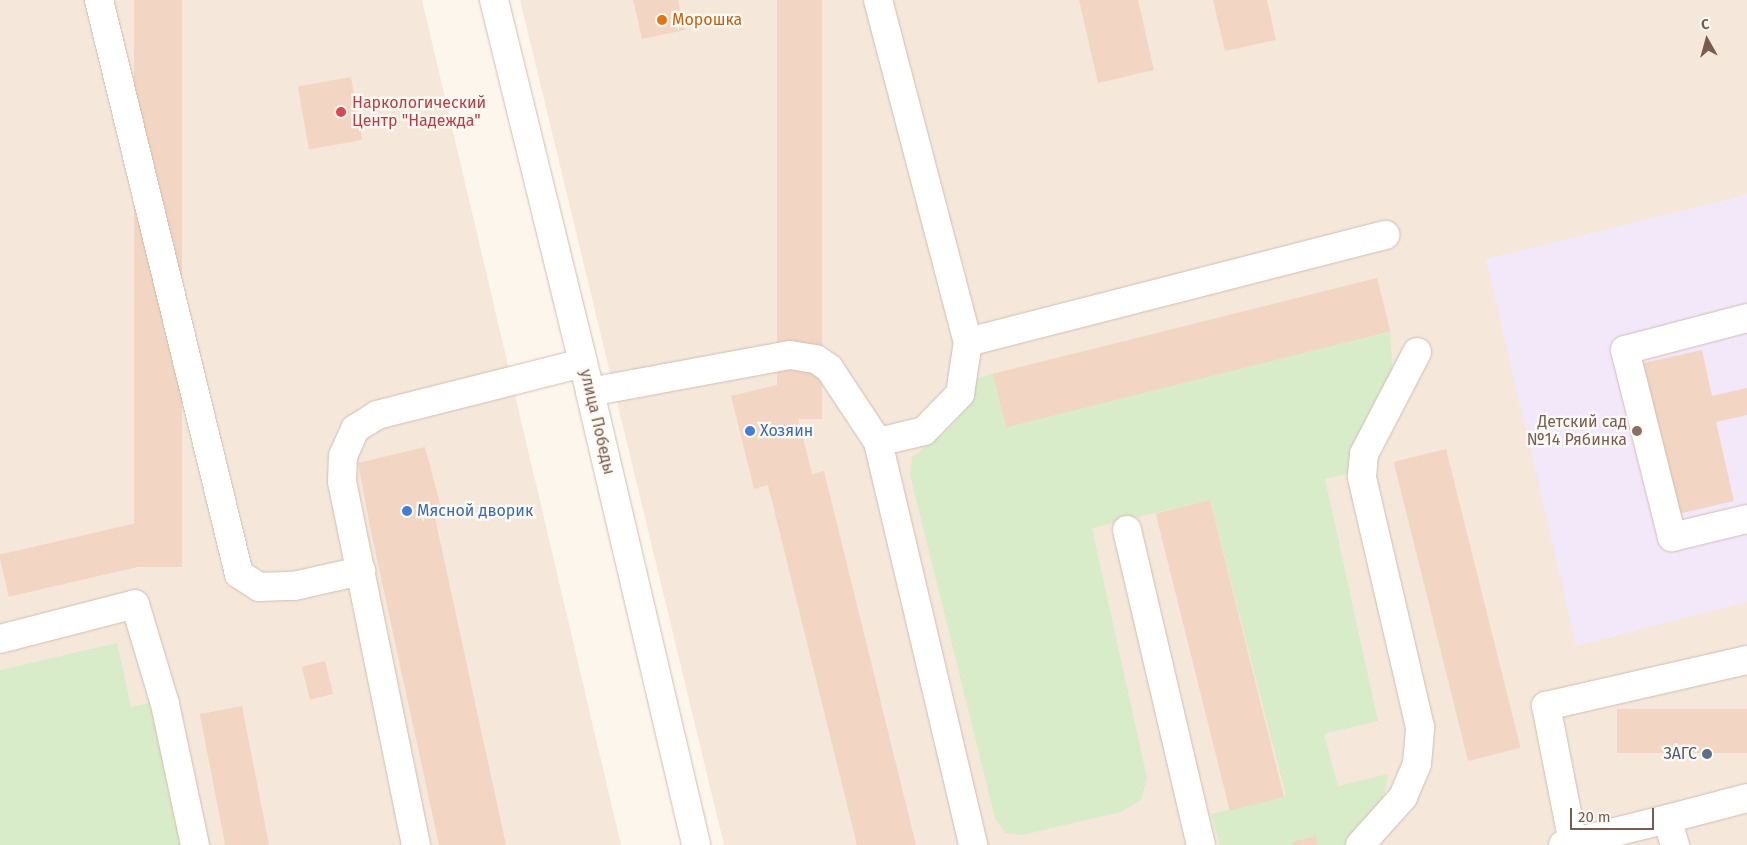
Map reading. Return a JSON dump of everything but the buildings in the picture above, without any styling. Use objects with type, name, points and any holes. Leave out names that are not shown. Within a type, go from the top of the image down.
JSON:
[{"type":"street","points":[[99,0],[239,574],[259,587],[294,586],[361,571]]},
{"type":"street","name":"улица Победы","points":[[494,0],[590,392],[696,845]]},
{"type":"street","points":[[878,0],[968,342],[960,394],[924,431],[878,442]]},
{"type":"street","points":[[968,342],[1385,235]]},
{"type":"street","points":[[1747,318],[1625,350],[1672,537],[1747,519]]},
{"type":"street","points":[[1360,845],[1403,797],[1417,764],[1420,728],[1362,477],[1364,454],[1417,352]]},
{"type":"street","points":[[590,392],[790,355],[816,358],[830,368],[878,442],[973,845]]},
{"type":"street","points":[[416,845],[342,482],[343,456],[355,429],[377,415],[583,363]]},
{"type":"street","points":[[1126,530],[1201,845]]},
{"type":"street","points":[[0,639],[135,604],[165,704],[195,845]]},
{"type":"street","points":[[1747,660],[1546,706],[1568,844],[1747,798]]},
{"type":"street","points":[[1667,819],[1675,845]]},
{"type":"shaded area","points":[[0,0],[422,0],[621,845],[0,845]]},
{"type":"shaded area","points":[[520,0],[1747,0],[1747,845],[724,845]]},
{"type":"shaded area","name":"Детский сад №14 Рябинка","points":[[1747,195],[1747,602],[1576,646],[1486,259]]},
{"type":"green space","points":[[1390,331],[1393,373],[1352,473],[1325,479],[1378,721],[1324,734],[1338,786],[1388,774],[1384,797],[1347,845],[1220,845],[1211,814],[1286,796],[1210,500],[1092,528],[1147,778],[1141,800],[1121,812],[1022,835],[1005,833],[995,818],[910,475],[912,457],[948,430],[969,404],[975,380],[993,373],[1007,426]]},
{"type":"green space","points":[[117,643],[131,707],[154,702],[187,845],[0,845],[0,670]]},
{"type":"place","name":"Морошка","points":[[662,20]]},
{"type":"place","name":"Наркологический Центр \"Надежда\"","points":[[341,112]]},
{"type":"place","name":"Хозяин","points":[[750,431]]},
{"type":"place","name":"Детский сад №14 Рябинка","points":[[1637,431]]},
{"type":"place","name":"Мясной дворик","points":[[407,511]]},
{"type":"place","name":"ЗАГС","points":[[1707,754]]}]
